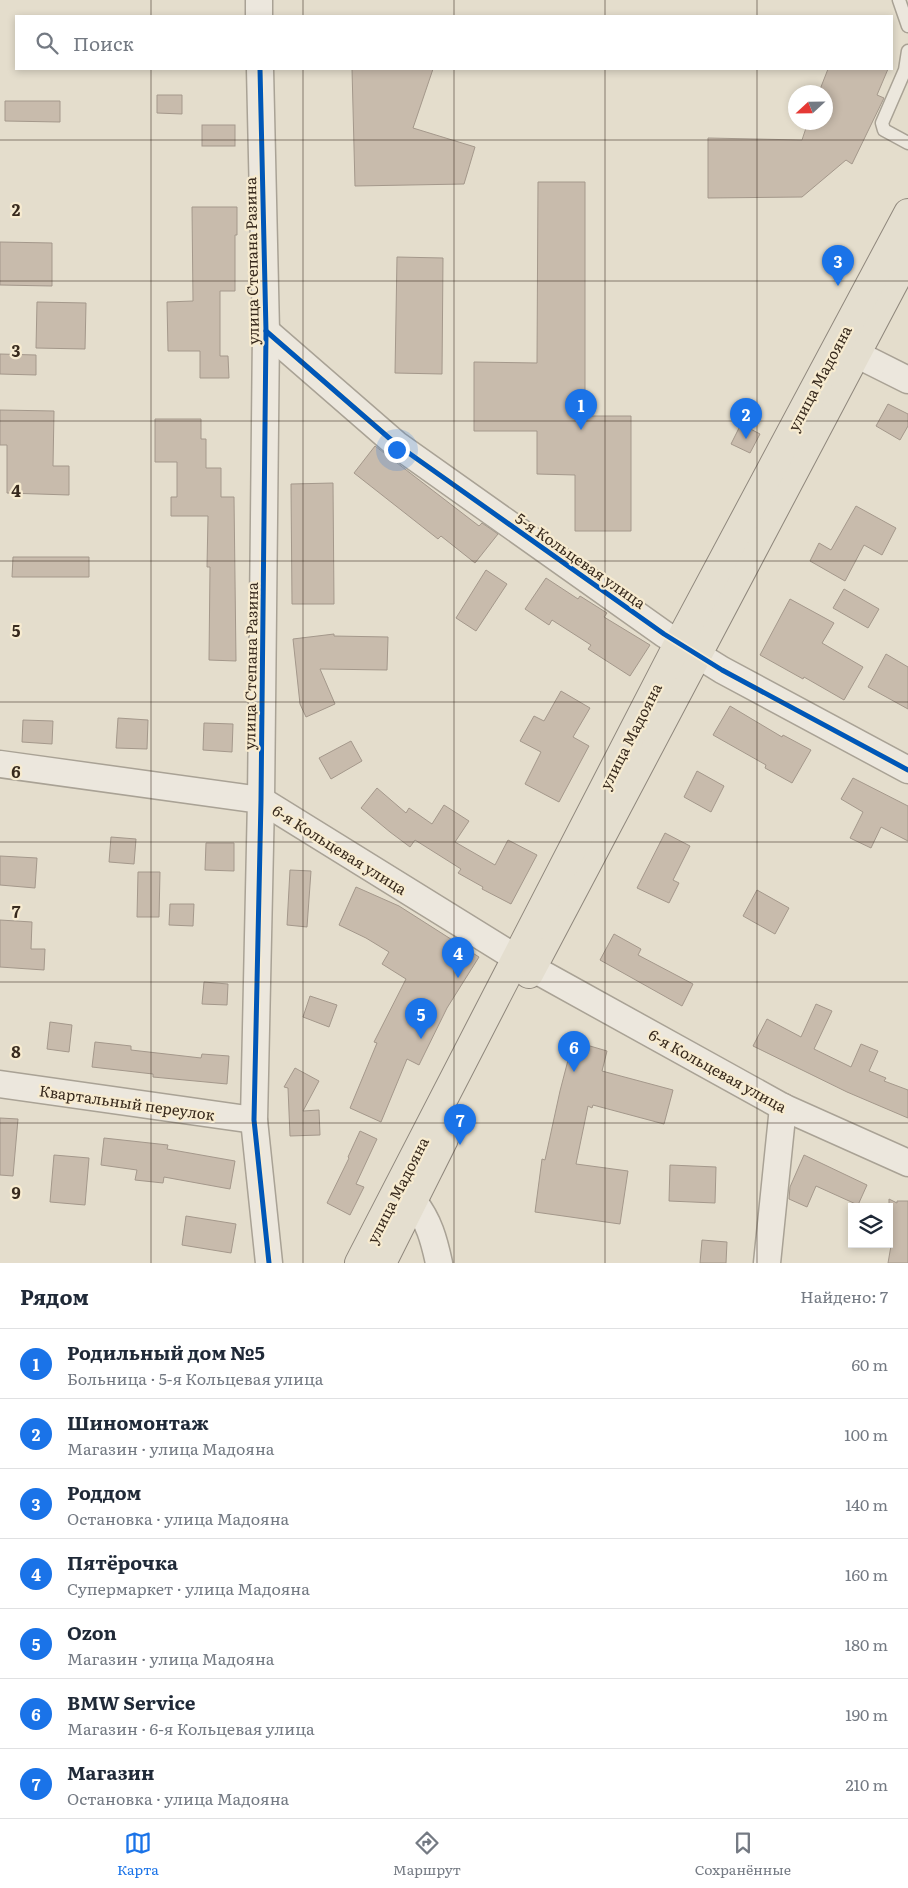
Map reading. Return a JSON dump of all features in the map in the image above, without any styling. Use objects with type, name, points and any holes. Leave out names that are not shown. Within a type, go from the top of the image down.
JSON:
[{"type":"main road","name":"улица Мадояна","points":[[360,1263],[524,963],[687,650],[908,213]]},
{"type":"main road","name":"улица Мадояна","points":[[687,650],[856,354],[908,256]]},
{"type":"main road","name":"улица Мадояна","points":[[382,1263],[414,1202],[524,963]]},
{"type":"street","points":[[259,0],[259,15]]},
{"type":"street","name":"улица Степана Разина","points":[[260,70],[266,331],[261,800],[254,1120],[269,1263]]},
{"type":"street","name":"5-я Кольцевая улица","points":[[266,331],[396,444],[687,650],[908,770]]},
{"type":"street","points":[[856,354],[908,380]]},
{"type":"street","name":"6-я Кольцевая улица","points":[[0,764],[261,800],[524,963],[783,1107],[908,1163]]},
{"type":"street","name":"Квартальный переулок","points":[[0,1084],[254,1120]]},
{"type":"street","points":[[767,1263],[783,1107]]},
{"type":"street","points":[[414,1202],[424,1214],[431,1228],[439,1263]]},
{"type":"lane","points":[[899,0],[908,26]]},
{"type":"lane","points":[[908,51],[904,70],[882,123],[884,130],[908,143]]},
{"type":"building","points":[[352,70],[433,70],[413,128],[475,147],[464,184],[355,186]]},
{"type":"building","points":[[828,70],[888,70],[877,95],[884,98],[852,164],[846,160],[802,197],[708,198],[708,138],[802,140],[805,130],[833,130],[833,85],[822,85]]},
{"type":"building","points":[[157,95],[182,95],[182,114],[157,113]]},
{"type":"building","points":[[5,101],[60,101],[60,122],[5,121]]},
{"type":"building","points":[[202,125],[235,125],[235,146],[202,146]]},
{"type":"building","points":[[538,182],[585,182],[585,416],[631,416],[631,531],[575,531],[575,475],[537,474],[537,431],[474,431],[474,362],[537,363]]},
{"type":"building","points":[[192,207],[237,207],[235,291],[220,291],[220,356],[228,356],[229,378],[200,378],[200,351],[168,351],[167,302],[193,301]]},
{"type":"building","points":[[0,242],[52,243],[52,286],[0,285]]},
{"type":"building","points":[[397,257],[443,258],[442,374],[395,373]]},
{"type":"building","points":[[37,302],[86,303],[85,349],[36,348]]},
{"type":"building","points":[[0,354],[36,355],[36,375],[0,374]]},
{"type":"building","points":[[888,404],[908,414],[908,426],[900,440],[876,426]]},
{"type":"building","points":[[0,410],[54,411],[53,466],[69,466],[69,495],[7,493],[7,445],[0,445]]},
{"type":"building","points":[[155,419],[201,419],[201,439],[206,439],[206,468],[221,468],[221,497],[234,497],[236,661],[209,660],[210,567],[207,567],[208,516],[171,516],[171,497],[177,497],[177,462],[155,462]]},
{"type":"building","points":[[741,424],[760,434],[750,453],[731,444]]},
{"type":"building","points":[[375,446],[479,526],[482,523],[498,534],[475,563],[441,536],[438,539],[354,473]]},
{"type":"building","points":[[333,483],[334,604],[292,604],[291,484]]},
{"type":"building","points":[[856,506],[896,528],[882,555],[864,545],[845,581],[810,561],[819,543],[831,550]]},
{"type":"building","points":[[13,557],[89,557],[89,577],[12,577]]},
{"type":"building","points":[[486,570],[507,584],[476,631],[456,618]]},
{"type":"building","points":[[546,578],[578,599],[580,596],[607,613],[604,617],[650,645],[630,676],[588,649],[591,645],[552,620],[549,625],[525,609]]},
{"type":"building","points":[[844,589],[879,609],[868,628],[833,608]]},
{"type":"building","points":[[790,599],[834,623],[822,643],[863,667],[844,700],[760,655]]},
{"type":"building","points":[[334,634],[334,636],[388,637],[387,670],[320,669],[335,704],[306,717],[300,704],[293,639]]},
{"type":"building","points":[[886,654],[908,667],[908,709],[868,687]]},
{"type":"building","points":[[561,691],[590,708],[573,737],[589,746],[559,802],[525,784],[541,752],[520,741],[534,716],[544,721]]},
{"type":"building","points":[[730,706],[782,737],[783,735],[811,750],[792,783],[765,768],[766,765],[713,735]]},
{"type":"building","points":[[118,718],[148,720],[147,749],[116,748]]},
{"type":"building","points":[[23,720],[53,721],[52,744],[22,742]]},
{"type":"building","points":[[204,723],[233,724],[232,752],[203,750]]},
{"type":"building","points":[[351,741],[362,761],[331,779],[319,758]]},
{"type":"building","points":[[697,771],[724,786],[711,812],[684,797]]},
{"type":"building","points":[[853,778],[908,806],[908,841],[881,827],[871,848],[850,838],[863,812],[841,799]]},
{"type":"building","points":[[377,788],[406,813],[409,808],[432,824],[444,805],[469,821],[455,842],[495,865],[508,840],[537,855],[511,904],[482,889],[483,887],[458,873],[461,869],[415,840],[410,847],[361,808]]},
{"type":"building","points":[[665,833],[690,846],[673,880],[679,883],[669,903],[637,888]]},
{"type":"building","points":[[111,837],[136,839],[134,864],[109,862]]},
{"type":"building","points":[[206,843],[234,843],[234,871],[205,870]]},
{"type":"building","points":[[0,856],[37,858],[35,888],[0,885]]},
{"type":"building","points":[[290,870],[311,871],[307,927],[287,925]]},
{"type":"building","points":[[138,872],[160,872],[159,917],[137,917]]},
{"type":"building","points":[[356,887],[399,906],[479,957],[447,1008],[419,1065],[407,1059],[381,1122],[350,1108],[377,1043],[374,1042],[406,979],[382,964],[389,952],[339,925]]},
{"type":"building","points":[[757,890],[789,908],[775,934],[743,916]]},
{"type":"building","points":[[170,904],[194,904],[193,926],[169,925]]},
{"type":"building","points":[[0,920],[32,922],[31,949],[45,949],[44,970],[0,967]]},
{"type":"building","points":[[614,934],[641,949],[638,955],[693,984],[682,1006],[600,960]]},
{"type":"building","points":[[204,982],[228,984],[227,1005],[202,1004]]},
{"type":"building","points":[[310,996],[337,1005],[329,1027],[303,1017]]},
{"type":"building","points":[[816,1004],[832,1011],[814,1049],[851,1067],[861,1044],[878,1051],[869,1071],[886,1078],[884,1081],[908,1090],[908,1118],[847,1092],[753,1046],[767,1019],[801,1037]]},
{"type":"building","points":[[50,1022],[72,1025],[69,1052],[47,1049]]},
{"type":"building","points":[[573,1041],[607,1051],[602,1071],[673,1090],[664,1124],[593,1105],[592,1108],[588,1106],[576,1164],[628,1171],[620,1224],[535,1212],[542,1159],[545,1160]]},
{"type":"building","points":[[95,1042],[131,1046],[131,1050],[201,1058],[202,1054],[229,1056],[227,1084],[153,1077],[153,1074],[92,1067]]},
{"type":"building","points":[[295,1068],[319,1081],[303,1111],[319,1110],[320,1135],[290,1136],[288,1088],[284,1087]]},
{"type":"building","points":[[0,1118],[18,1119],[13,1176],[0,1175]]},
{"type":"building","points":[[360,1131],[377,1139],[356,1184],[364,1187],[350,1215],[327,1203]]},
{"type":"building","points":[[104,1138],[168,1145],[167,1149],[235,1161],[230,1189],[164,1177],[163,1183],[135,1180],[137,1170],[101,1165]]},
{"type":"building","points":[[54,1155],[89,1158],[85,1205],[50,1202]]},
{"type":"building","points":[[804,1155],[867,1185],[859,1203],[854,1203],[816,1186],[807,1207],[789,1199],[790,1187]]},
{"type":"building","points":[[670,1165],[716,1167],[715,1203],[669,1201]]},
{"type":"building","points":[[889,1199],[897,1203],[897,1201],[908,1201],[908,1263],[888,1263],[891,1248],[893,1248],[893,1203],[889,1203]]},
{"type":"building","points":[[186,1216],[236,1224],[231,1253],[182,1245]]},
{"type":"building","points":[[702,1240],[727,1242],[726,1263],[700,1263]]},
{"type":"cycle path","points":[[260,70],[266,331],[261,800],[254,1120],[269,1263]]},
{"type":"cycle path","points":[[266,331],[396,444],[664,634],[722,670],[908,770]]},
{"type":"place","name":"Роддом","points":[[838,286]]},
{"type":"place","name":"Родильный дом №5","points":[[581,430]]},
{"type":"place","name":"Шиномонтаж","points":[[746,439]]},
{"type":"place","name":"Пятёрочка","points":[[458,978]]},
{"type":"place","name":"Ozon","points":[[421,1039]]},
{"type":"place","name":"BMW Service","points":[[574,1072]]},
{"type":"place","name":"Магазин","points":[[460,1145]]}]
